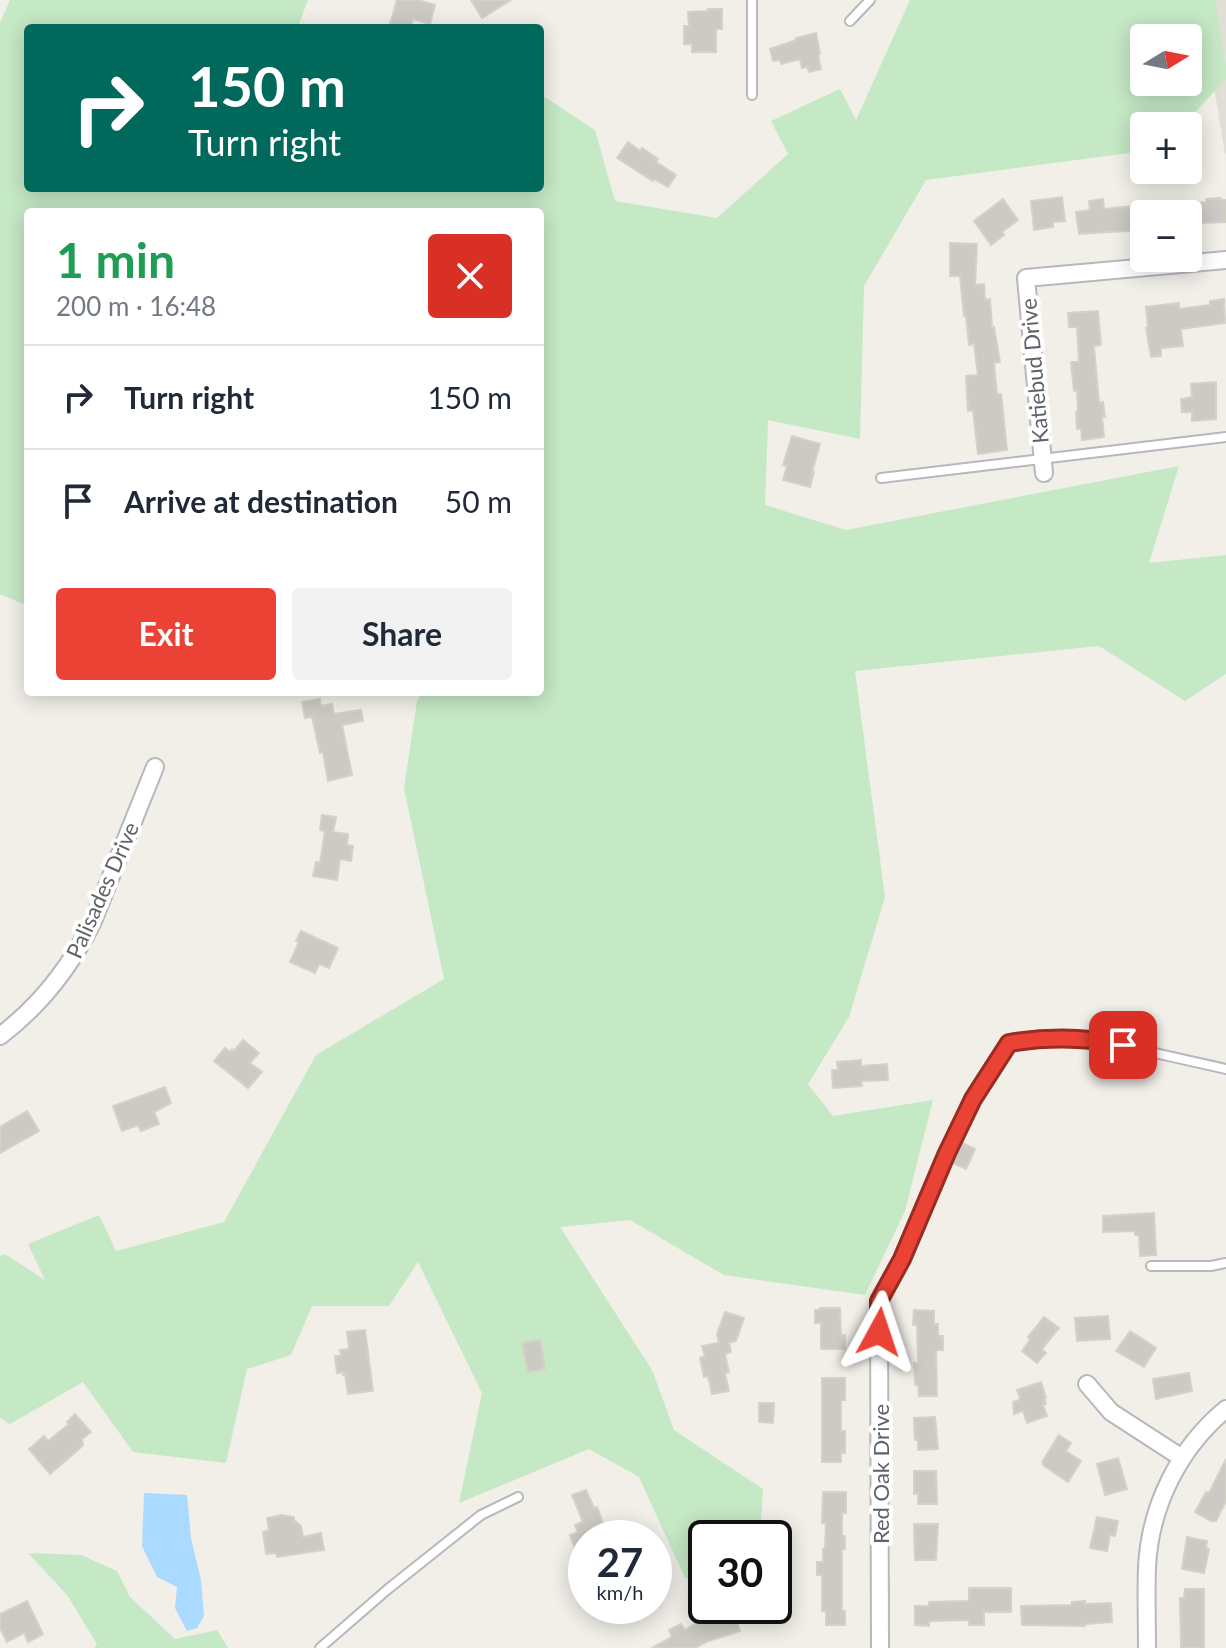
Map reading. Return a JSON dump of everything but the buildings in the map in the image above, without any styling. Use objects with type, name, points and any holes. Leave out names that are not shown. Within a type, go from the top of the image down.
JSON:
[{"type":"street","name":"Katiebud Drive","points":[[1043,466],[1026,278],[1226,260]]},
{"type":"street","name":"Palisades Drive","points":[[0,1036],[44,998],[81,945],[155,767]]},
{"type":"street","name":"Red Oak Drive","points":[[879,1301],[880,1648]]},
{"type":"street","points":[[1087,1384],[1111,1412],[1182,1458]]},
{"type":"street","points":[[1147,1648],[1147,1565],[1158,1506],[1182,1458],[1197,1437],[1226,1409]]},
{"type":"lane","points":[[752,0],[752,95]]},
{"type":"lane","points":[[850,21],[870,0]]},
{"type":"lane","points":[[881,478],[1043,466],[1226,437]]},
{"type":"lane","points":[[879,1301],[902,1259],[973,1099],[1009,1043],[1026,1040],[1097,1040],[1226,1069]]},
{"type":"lane","points":[[1151,1266],[1226,1263]]},
{"type":"lane","points":[[320,1648],[481,1515],[518,1497]]},
{"type":"shaded area","points":[[1200,0],[1226,0],[1226,154],[1225,154]]},
{"type":"green space","points":[[10,0],[308,0],[299,24],[24,24],[24,192],[544,192],[544,97],[595,130],[615,201],[717,218],[788,154],[771,121],[840,89],[856,120],[910,0],[1215,0],[1226,78],[1196,112],[1130,112],[1130,153],[926,180],[864,286],[860,439],[768,420],[765,505],[846,530],[1179,466],[1149,563],[1226,555],[1226,674],[1185,701],[1099,646],[855,671],[885,897],[849,1017],[808,1084],[833,1116],[933,1100],[905,1211],[865,1295],[724,1275],[630,1220],[560,1227],[652,1370],[674,1430],[763,1489],[761,1520],[688,1520],[688,1578],[685,1578],[672,1549],[672,1520],[659,1520],[639,1477],[589,1449],[459,1503],[482,1393],[418,1262],[389,1306],[312,1306],[291,1355],[247,1369],[226,1463],[133,1452],[83,1382],[10,1424],[0,1418],[0,1256],[5,1254],[45,1280],[28,1244],[99,1215],[116,1251],[224,1222],[316,1055],[444,979],[404,788],[420,696],[544,696],[544,208],[24,208],[24,604],[0,594],[0,23]]},
{"type":"green space","points":[[28,1553],[81,1555],[117,1571],[130,1597],[175,1639],[217,1630],[228,1648],[94,1648],[97,1644],[67,1595]]},
{"type":"water","points":[[144,1493],[187,1495],[204,1616],[197,1628],[187,1631],[175,1608],[177,1587],[157,1577],[142,1546]]},
{"type":"route","points":[[879,1332],[879,1301],[902,1259],[973,1099],[1009,1043],[1026,1040],[1097,1040],[1123,1045]]}]
